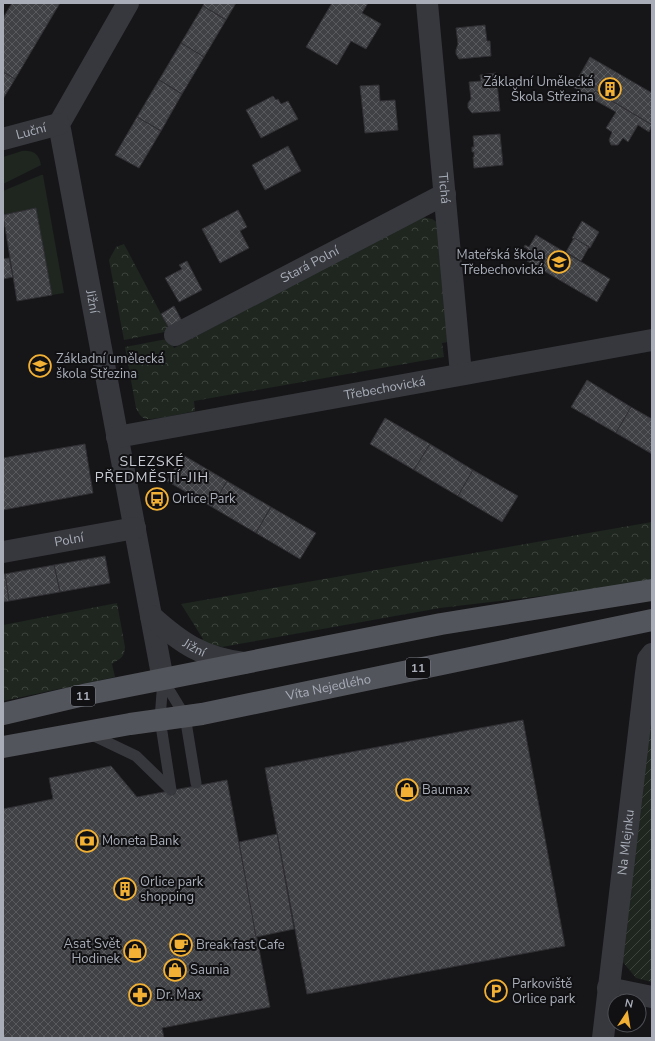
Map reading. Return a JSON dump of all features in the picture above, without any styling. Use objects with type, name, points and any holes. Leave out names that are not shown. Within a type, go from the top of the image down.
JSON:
[{"type":"main road","name":"11","points":[[3,714],[56,701],[441,624],[652,590]]},
{"type":"main road","name":"Víta Nejedlého","points":[[3,747],[160,719],[210,712],[652,620]]},
{"type":"street","points":[[59,124],[128,3]]},
{"type":"street","name":"Tichá","points":[[427,3],[461,374]]},
{"type":"street","name":"Luční","points":[[3,139],[59,124]]},
{"type":"street","name":"Jižní","points":[[59,124],[163,680]]},
{"type":"street","name":"Stará Polní","points":[[175,335],[445,194]]},
{"type":"street","name":"Třebechovická","points":[[117,437],[652,340]]},
{"type":"street","name":"Polní","points":[[3,552],[135,528]]},
{"type":"street","name":"Jižní","points":[[151,616],[175,637],[190,647],[216,658],[245,663]]},
{"type":"street","name":"Na Mlejnku","points":[[608,988],[646,673],[648,659],[652,654]]},
{"type":"street","points":[[603,1038],[608,988],[652,997]]},
{"type":"lane","points":[[163,680],[185,716],[196,783]]},
{"type":"lane","points":[[84,732],[136,756],[171,790],[160,719],[163,680]]},
{"type":"green space","points":[[22,151],[29,151],[37,155],[41,165],[3,184],[3,157]]},
{"type":"green space","points":[[43,175],[64,293],[52,295],[36,209],[3,215],[3,191]]},
{"type":"green space","points":[[421,217],[432,219],[443,226],[454,341],[442,343],[444,357],[194,401],[195,411],[171,416],[147,419],[143,418],[139,414],[136,408],[125,347],[167,339],[171,341],[174,348]]},
{"type":"green space","points":[[124,244],[170,331],[124,340],[109,260],[116,247]]},
{"type":"green space","points":[[652,522],[652,583],[440,608],[222,647],[199,643],[203,639],[181,604]]},
{"type":"green space","points":[[117,603],[125,647],[123,656],[112,664],[115,677],[3,701],[3,625]]},
{"type":"green space","points":[[652,705],[652,982],[636,978],[622,961]]},
{"type":"building","points":[[12,3],[60,3],[15,79],[3,72],[3,18]]},
{"type":"building","points":[[204,3],[236,3],[226,20],[203,6]]},
{"type":"building","points":[[332,3],[368,3],[362,13],[381,24],[366,49],[351,41],[337,65],[306,47]]},
{"type":"building","points":[[203,6],[226,20],[204,57],[181,43]]},
{"type":"building","points":[[485,25],[487,41],[490,41],[491,56],[459,59],[456,54],[458,44],[456,28]]},
{"type":"building","points":[[181,43],[204,57],[182,94],[159,80]]},
{"type":"building","name":"Základní Umělecká Škola Střezina","points":[[590,57],[652,93],[652,125],[595,91],[591,98],[573,87]]},
{"type":"building","points":[[3,72],[15,79],[3,99]]},
{"type":"building","points":[[496,73],[500,111],[472,113],[468,108],[468,103],[471,99],[469,82],[481,81],[480,75]]},
{"type":"building","points":[[159,80],[182,94],[161,131],[137,117]]},
{"type":"building","points":[[379,85],[380,101],[395,100],[398,130],[365,133],[360,86]]},
{"type":"building","name":"Základní Umělecká Škola Střezina","points":[[595,91],[652,125],[649,132],[638,125],[628,142],[623,138],[618,145],[611,145],[609,140],[612,132],[606,128],[616,112],[591,98]]},
{"type":"building","points":[[273,96],[276,100],[278,99],[281,104],[288,101],[298,119],[261,138],[246,110]]},
{"type":"building","points":[[137,117],[161,131],[139,168],[115,155]]},
{"type":"building","points":[[500,134],[503,165],[474,168],[474,152],[472,152],[472,147],[474,147],[473,136]]},
{"type":"building","points":[[288,146],[301,171],[265,190],[252,165]]},
{"type":"building","points":[[36,208],[52,295],[17,301],[3,215]]},
{"type":"building","points":[[238,210],[247,227],[240,231],[249,248],[220,263],[202,229]]},
{"type":"building","points":[[582,221],[599,232],[590,248],[572,238]]},
{"type":"building","points":[[536,235],[610,279],[597,302],[522,258],[528,249],[524,247],[525,245],[529,247]]},
{"type":"building","points":[[574,238],[589,247],[581,261],[566,252]]},
{"type":"building","points":[[9,258],[13,277],[3,279],[3,259]]},
{"type":"building","points":[[187,261],[202,290],[179,302],[165,278],[182,269],[179,265]]},
{"type":"building","points":[[174,306],[182,321],[169,328],[161,314]]},
{"type":"building","points":[[587,380],[631,407],[616,433],[571,407]]},
{"type":"building","points":[[631,407],[652,419],[652,454],[616,433]]},
{"type":"building","points":[[385,418],[430,444],[414,470],[370,444]]},
{"type":"building","points":[[85,444],[93,493],[3,510],[3,458]]},
{"type":"building","points":[[430,444],[473,470],[458,496],[414,470]]},
{"type":"building","points":[[183,455],[227,481],[212,507],[167,481]]},
{"type":"building","points":[[473,470],[518,496],[502,522],[458,496]]},
{"type":"building","points":[[227,481],[271,507],[256,533],[212,507]]},
{"type":"building","points":[[271,507],[316,533],[300,559],[256,533]]},
{"type":"building","points":[[105,556],[110,583],[60,592],[54,565]]},
{"type":"building","points":[[54,565],[60,592],[9,601],[5,574]]},
{"type":"building","points":[[3,574],[5,574],[9,601],[3,602]]},
{"type":"building","points":[[523,720],[565,946],[307,994],[265,768]]},
{"type":"building","name":"Orlice park shopping","points":[[111,766],[137,797],[227,780],[270,1007],[162,1028],[164,1038],[3,1038],[3,809],[53,799],[49,778]]},
{"type":"building","points":[[277,834],[294,929],[256,937],[239,842]]},
{"type":"place","name":"Základní Umělecká Škola Střezina","points":[[610,89]]},
{"type":"place","name":"Mateřská škola Třebechovická","points":[[559,262]]},
{"type":"place","name":"Základní umělecká škola Střezina","points":[[40,366]]},
{"type":"place","name":"Orlice Park","points":[[157,499]]},
{"type":"place","name":"Baumax","points":[[407,790]]},
{"type":"place","name":"Moneta Bank","points":[[87,841]]},
{"type":"place","name":"Orlice park shopping","points":[[125,889]]},
{"type":"place","name":"Break fast Cafe","points":[[181,945]]},
{"type":"place","name":"Asat Svět Hodinek","points":[[135,951]]},
{"type":"place","name":"Saunia","points":[[175,970]]},
{"type":"place","name":"Parkoviště Orlice park","points":[[496,991]]},
{"type":"place","name":"Dr. Max","points":[[140,995]]},
{"type":"district","name":"SLEZSKÉ PŘEDMĚSTÍ-JIH","points":[[152,470]]}]
